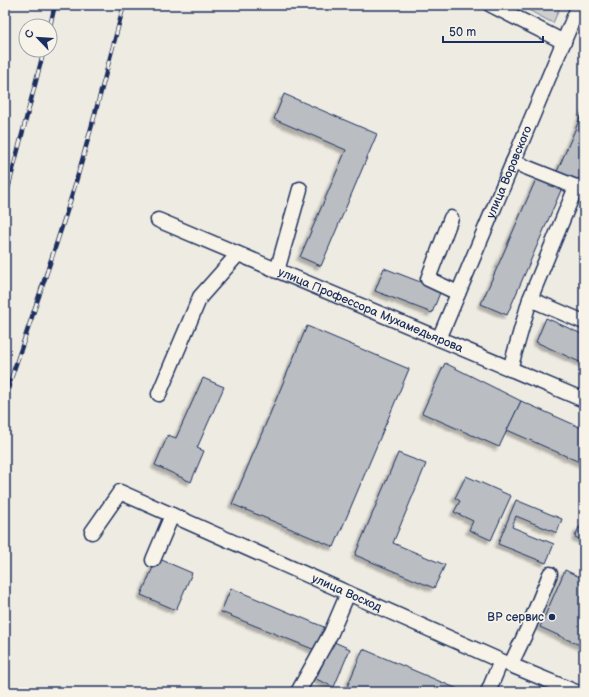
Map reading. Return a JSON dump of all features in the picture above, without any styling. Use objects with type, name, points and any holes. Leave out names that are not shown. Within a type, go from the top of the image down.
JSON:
[{"type":"street","points":[[491,5],[564,42]]},
{"type":"street","name":"улица Воровского","points":[[439,339],[579,5]]},
{"type":"street","points":[[510,369],[530,299],[580,187],[514,162]]},
{"type":"street","points":[[277,271],[300,189]]},
{"type":"street","points":[[451,218],[428,279],[458,293]]},
{"type":"street","name":"улица Профессора Мухамедьярова","points":[[158,220],[584,400]]},
{"type":"street","points":[[159,394],[200,297],[238,254]]},
{"type":"street","points":[[530,299],[584,322]]},
{"type":"street","name":"улица Восход","points":[[92,532],[120,492],[576,692]]},
{"type":"street","points":[[153,560],[172,515]]},
{"type":"street","points":[[488,692],[529,626],[550,574]]},
{"type":"street","points":[[298,692],[331,633],[348,593]]},
{"type":"shaded area","points":[[519,5],[561,5],[553,23]]},
{"type":"building","points":[[284,94],[377,134],[321,266],[300,257],[346,150],[274,119]]},
{"type":"building","points":[[584,109],[584,175],[580,184],[556,174]]},
{"type":"building","points":[[537,177],[562,188],[507,315],[481,304]]},
{"type":"building","points":[[384,268],[441,290],[432,313],[375,291]]},
{"type":"building","points":[[546,318],[584,335],[584,364],[536,342]]},
{"type":"building","points":[[307,326],[409,369],[334,547],[232,504]]},
{"type":"building","points":[[445,363],[521,401],[499,447],[422,413]]},
{"type":"building","points":[[203,378],[224,387],[197,448],[204,451],[191,482],[155,465],[168,435],[176,438]]},
{"type":"building","points":[[521,401],[584,429],[584,464],[507,430]]},
{"type":"building","points":[[398,453],[426,464],[393,543],[445,565],[434,588],[355,555]]},
{"type":"building","points":[[466,476],[511,496],[491,540],[469,530],[473,521],[454,512],[460,501],[455,498]]},
{"type":"building","points":[[516,500],[562,519],[557,533],[516,516],[512,527],[554,544],[546,563],[498,544]]},
{"type":"building","points":[[579,527],[584,529],[584,541],[575,537]]},
{"type":"building","points":[[157,558],[192,573],[176,610],[141,595]]},
{"type":"building","points":[[565,570],[584,579],[584,647],[540,627]]},
{"type":"building","points":[[231,588],[324,627],[315,650],[221,612]]},
{"type":"building","points":[[332,641],[350,649],[334,687],[316,679]]},
{"type":"building","points":[[363,649],[465,692],[345,692]]},
{"type":"railway","points":[[52,18],[55,5]]},
{"type":"railway","points":[[5,396],[72,195],[124,5]]},
{"type":"railway","points":[[5,200],[42,58]]},
{"type":"place","name":"ВР сервис","points":[[552,617]]}]
